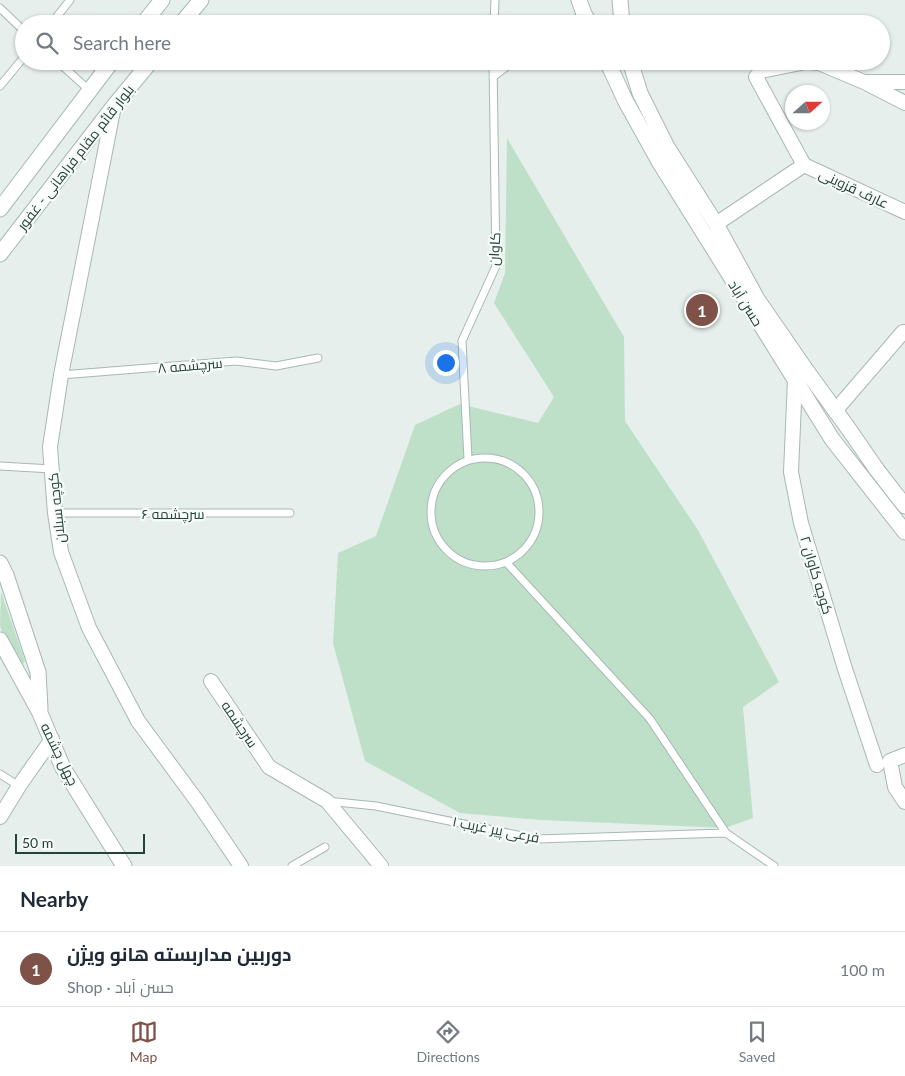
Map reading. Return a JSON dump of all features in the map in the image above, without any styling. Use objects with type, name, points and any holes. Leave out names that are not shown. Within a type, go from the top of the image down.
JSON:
[{"type":"street","points":[[150,15],[162,0]]},
{"type":"street","points":[[188,15],[201,0]]},
{"type":"street","points":[[620,0],[621,15]]},
{"type":"street","name":"بلوار قائم مقام فراهانی - غفور","points":[[0,209],[105,70]]},
{"type":"street","name":"بلوار قائم مقام فراهانی - غفور","points":[[0,254],[144,70]]},
{"type":"street","name":"حسن آباد","points":[[611,70],[625,100],[660,163],[832,439],[905,532]]},
{"type":"street","name":"حسن آباد","points":[[633,70],[640,92],[667,147],[716,224],[757,299],[877,470],[905,506]]},
{"type":"street","name":"عارف قزوینی","points":[[766,70],[761,71],[756,76],[804,165],[905,212]]},
{"type":"street","name":"عارف قزوینی","points":[[836,70],[864,82]]},
{"type":"street","points":[[864,82],[905,82]]},
{"type":"street","points":[[864,82],[905,103]]},
{"type":"street","name":"کوچه سبلان","points":[[114,106],[61,375],[50,447],[55,513],[61,552],[89,628],[138,721],[197,801],[241,866]]},
{"type":"street","name":"عارف قزوینی","points":[[716,224],[804,165]]},
{"type":"street","points":[[835,411],[905,332]]},
{"type":"street","name":"کوچه کاوان ۲","points":[[795,379],[791,472],[801,523],[883,763],[905,802]]},
{"type":"street","points":[[2,572],[38,672],[40,713]]},
{"type":"street","name":"چهل چشمه","points":[[0,640],[40,713],[64,768],[124,866]]},
{"type":"street","name":"سرچشمه","points":[[211,681],[269,766],[327,801]]},
{"type":"street","points":[[0,817],[19,786],[52,740]]},
{"type":"street","points":[[883,763],[905,755]]},
{"type":"street","points":[[327,801],[382,866]]},
{"type":"lane","points":[[58,15],[70,0]]},
{"type":"lane","points":[[494,15],[495,0]]},
{"type":"lane","points":[[0,8],[15,22]]},
{"type":"lane","points":[[0,86],[15,68]]},
{"type":"lane","points":[[67,70],[89,90]]},
{"type":"lane","name":"کاوان","points":[[468,459],[462,341],[496,266],[493,70]]},
{"type":"lane","points":[[493,77],[502,70]]},
{"type":"lane","name":"سرچشمه ۸","points":[[61,375],[236,361],[276,366],[318,358]]},
{"type":"lane","points":[[487,457],[505,460],[520,470],[532,484],[539,502],[539,520],[533,538],[522,552],[506,562],[489,566],[472,565],[456,558],[443,546],[434,530],[430,513],[433,496],[441,480],[453,467],[468,459],[487,457]]},
{"type":"lane","points":[[0,466],[52,469]]},
{"type":"lane","name":"سرچشمه ۶","points":[[55,513],[290,513]]},
{"type":"lane","points":[[506,562],[650,719],[726,833],[774,866]]},
{"type":"lane","points":[[0,774],[19,786]]},
{"type":"lane","name":"فرعی پیر غریب ۱","points":[[327,801],[376,806],[537,839],[726,833]]},
{"type":"lane","points":[[292,866],[326,847]]},
{"type":"green space","points":[[507,138],[624,337],[625,421],[698,530],[779,682],[743,707],[753,818],[725,828],[541,820],[460,813],[365,761],[333,643],[338,553],[376,536],[415,425],[460,404],[538,423],[554,397],[494,303],[505,273]]},
{"type":"green space","points":[[1,592],[25,661],[18,671],[0,626]]},
{"type":"place","name":"دوربین مداربسته هانو ویژن","points":[[702,310]]}]
